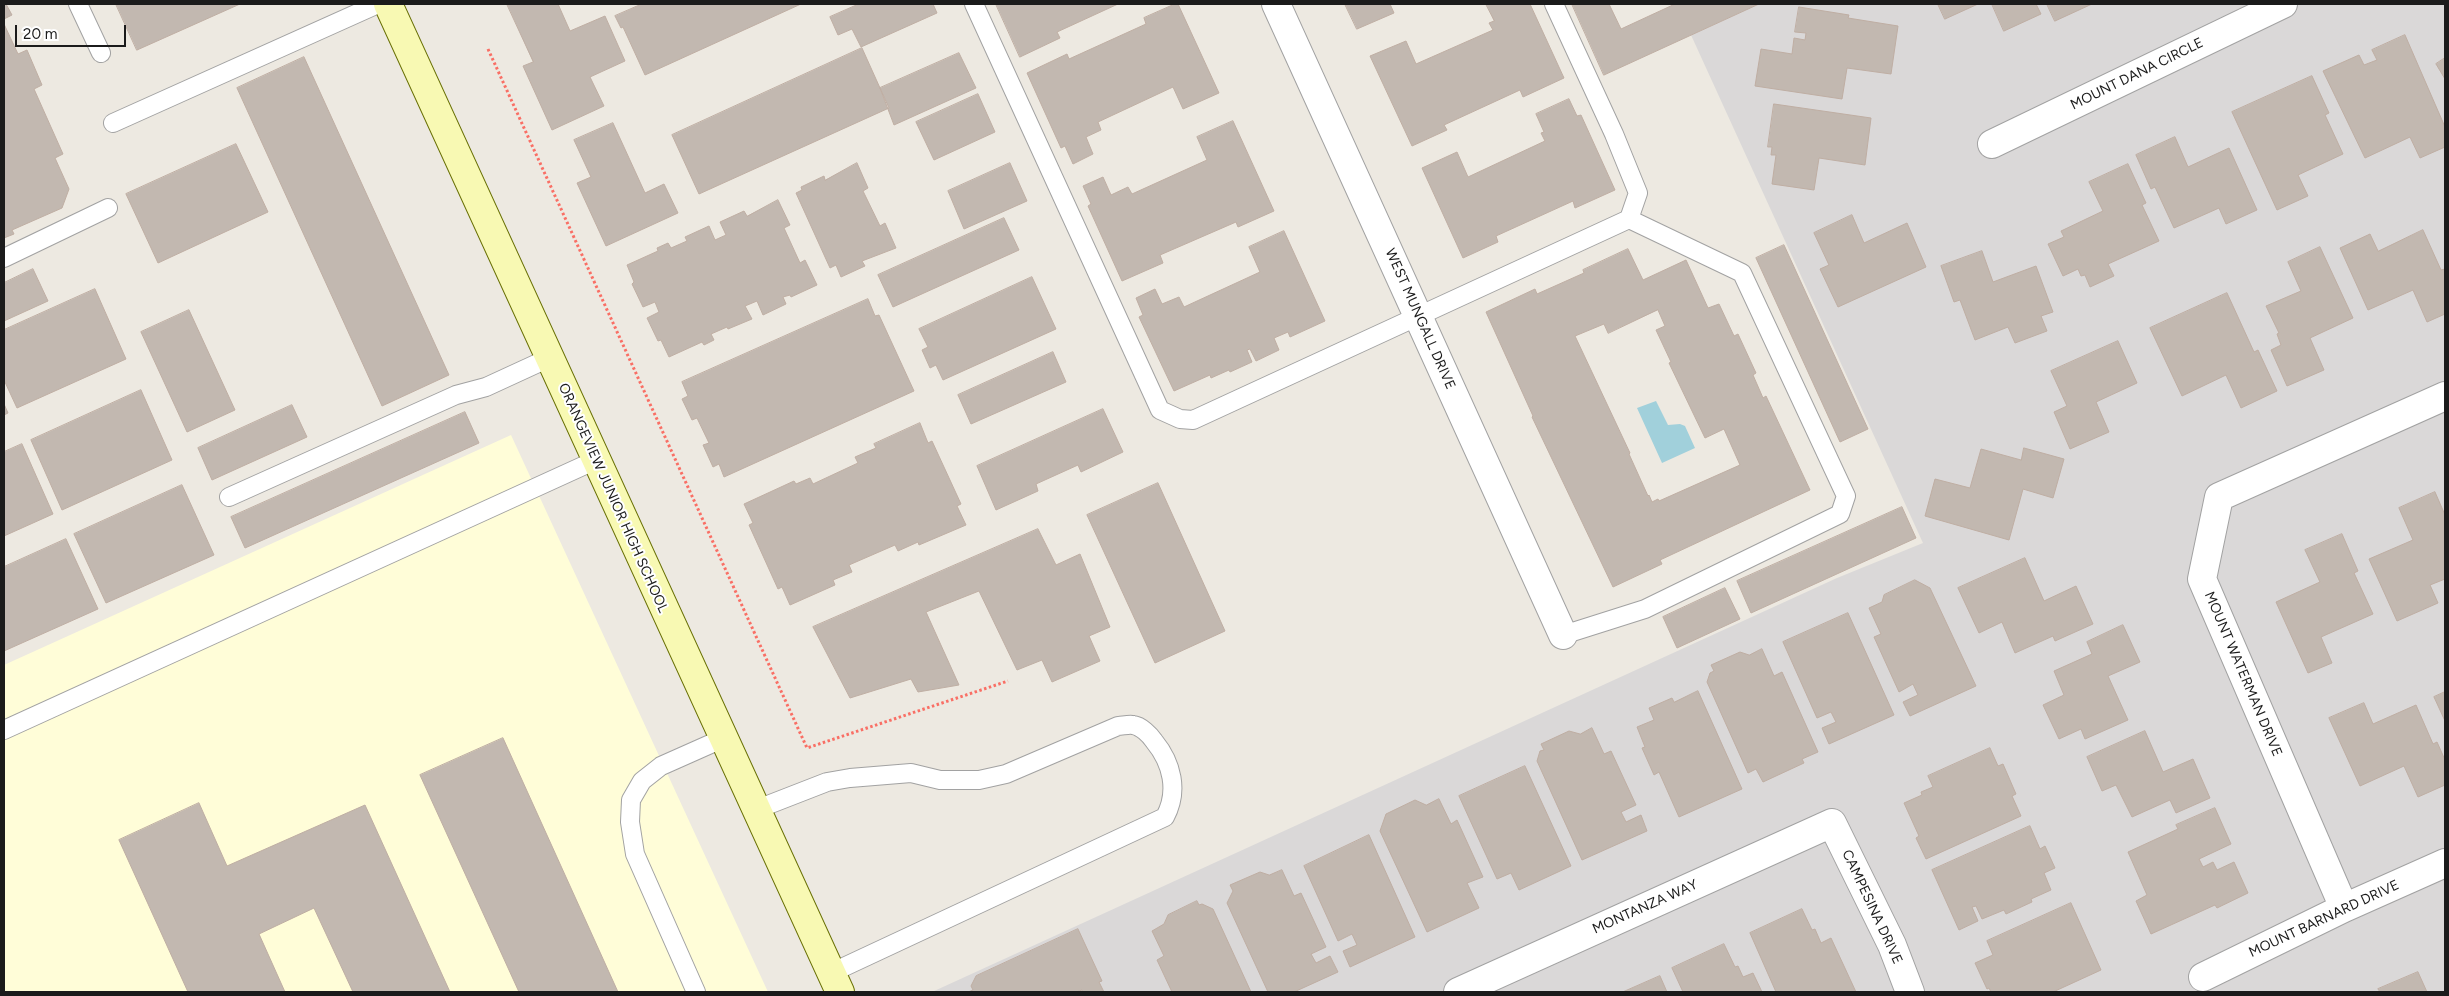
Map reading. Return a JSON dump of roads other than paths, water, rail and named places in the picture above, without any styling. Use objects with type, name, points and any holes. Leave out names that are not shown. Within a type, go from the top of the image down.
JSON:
[{"type":"main road","name":"ORANGEVIEW JUNIOR HIGH SCHOOL","points":[[388,4],[835,983]]},
{"type":"street","name":"WEST MUNGALL DRIVE","points":[[1276,4],[1563,634]]},
{"type":"street","name":"MOUNT DANA CIRCLE","points":[[1992,144],[2283,4]]},
{"type":"street","name":"MOUNT WATERMAN DRIVE","points":[[2344,908],[2202,579],[2219,497],[2445,396]]},
{"type":"street","name":"MONTANZA WAY","points":[[1458,992],[1832,823]]},
{"type":"street","name":"CAMPESINA DRIVE","points":[[1832,823],[1892,945],[1910,992]]},
{"type":"street","name":"MOUNT BARNARD DRIVE","points":[[2203,977],[2344,908],[2445,863]]},
{"type":"lane","points":[[78,4],[101,53]]},
{"type":"lane","points":[[113,124],[378,4]]},
{"type":"lane","points":[[974,4],[1160,410],[1180,418],[1193,420],[1629,218],[1638,193],[1554,4]]},
{"type":"lane","points":[[4,258],[108,208]]},
{"type":"lane","points":[[1563,634],[1645,609],[1840,514],[1846,496],[1742,273],[1629,218]]},
{"type":"lane","points":[[228,498],[456,395],[486,387],[549,358]]},
{"type":"lane","points":[[4,730],[596,460]]},
{"type":"lane","points":[[755,810],[827,782],[850,778],[911,773],[940,780],[979,780],[1006,774],[1118,726],[1134,725],[1149,734],[1165,754],[1173,777],[1172,797],[1165,817],[835,983]]},
{"type":"lane","points":[[696,992],[634,854],[630,822],[632,800],[642,781],[661,766],[724,738]]},
{"type":"water","points":[[1656,401],[1668,425],[1680,424],[1685,426],[1695,448],[1662,463],[1637,408]]}]
